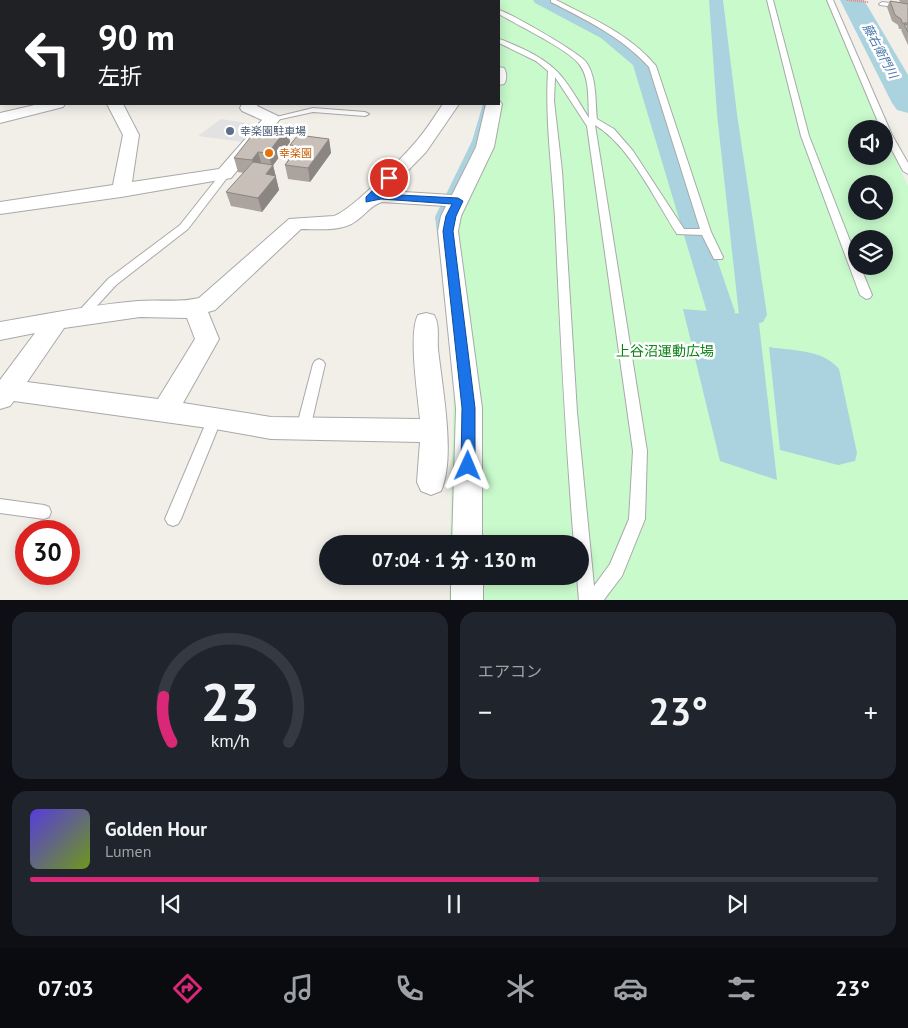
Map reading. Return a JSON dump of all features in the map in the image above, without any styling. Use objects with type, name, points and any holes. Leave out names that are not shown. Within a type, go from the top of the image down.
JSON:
[{"type":"street","points":[[0,118],[53,105]]},
{"type":"street","points":[[116,105],[131,135],[121,191]]},
{"type":"street","points":[[0,208],[225,174],[272,119],[248,108],[250,105]]},
{"type":"street","points":[[0,331],[69,318],[140,309],[185,310],[207,304],[296,223],[336,222],[348,218],[370,200],[420,148],[449,105]]},
{"type":"street","points":[[467,535],[469,408],[448,231],[451,216],[485,147],[494,105]]},
{"type":"street","points":[[370,200],[381,196],[458,201]]},
{"type":"street","points":[[164,412],[207,339],[195,307]]},
{"type":"street","points":[[4,394],[69,318]]},
{"type":"street","points":[[426,321],[426,347],[434,432],[431,482]]},
{"type":"street","points":[[4,394],[215,418],[271,428],[434,432]]},
{"type":"street","points":[[466,600],[467,585]]},
{"type":"lane","points":[[770,0],[805,136],[866,295]]},
{"type":"lane","points":[[830,0],[888,135],[908,171]]},
{"type":"lane","points":[[553,1],[618,36],[641,52],[652,66],[706,232],[718,257]]},
{"type":"lane","points":[[882,4],[908,7]]},
{"type":"lane","points":[[500,13],[568,51],[583,63],[590,81],[592,123],[640,451],[637,519],[616,570],[592,600]]},
{"type":"lane","points":[[500,41],[539,59],[563,79],[580,113],[592,123],[611,131],[630,153],[681,232],[706,232]]},
{"type":"lane","points":[[552,70],[550,101],[557,171],[570,412],[587,600]]},
{"type":"lane","points":[[272,119],[313,110],[365,114]]},
{"type":"lane","points":[[69,318],[112,282],[184,227],[225,174]]},
{"type":"lane","points":[[303,429],[319,364]]},
{"type":"lane","points":[[173,519],[215,418]]},
{"type":"lane","points":[[0,506],[44,512]]},
{"type":"path","points":[[841,0],[871,2],[878,8],[882,4]]},
{"type":"green space","name":"上谷沼運動広場","points":[[500,0],[827,0],[877,120],[848,120],[848,165],[893,165],[893,154],[908,186],[908,600],[449,600],[450,585],[589,585],[589,535],[450,535],[458,201],[488,105],[500,105]]},
{"type":"shaded area","name":"幸楽園駐車場","points":[[221,119],[259,125],[244,142],[198,136]]},
{"type":"water","points":[[683,309],[758,315],[777,480],[720,461]]},
{"type":"water","points":[[769,347],[816,354],[832,362],[839,369],[857,453],[855,461],[838,465],[780,450]]},
{"type":"building","points":[[890,1],[908,4],[908,23],[902,23],[901,19],[895,15]]},
{"type":"building","points":[[260,125],[287,128],[268,153],[258,152],[252,160],[234,158]]},
{"type":"building","points":[[298,135],[329,139],[308,168],[285,165],[299,146],[290,145]]},
{"type":"building","points":[[253,162],[273,165],[266,174],[276,176],[258,198],[226,192]]},
{"type":"waterway","points":[[540,0],[580,20],[619,43],[641,63],[721,312]]},
{"type":"waterway","points":[[716,0],[727,114],[753,315]]},
{"type":"waterway","name":"藤右衛門川","points":[[852,0],[908,103]]},
{"type":"waterway","points":[[440,238],[438,217],[475,141],[486,105]]},
{"type":"place","name":"幸楽園駐車場","points":[[230,131]]},
{"type":"place","name":"幸楽園","points":[[269,153]]},
{"type":"route","points":[[389,178],[370,200],[381,196],[458,201],[451,216],[448,231],[469,408],[468,466]]}]
